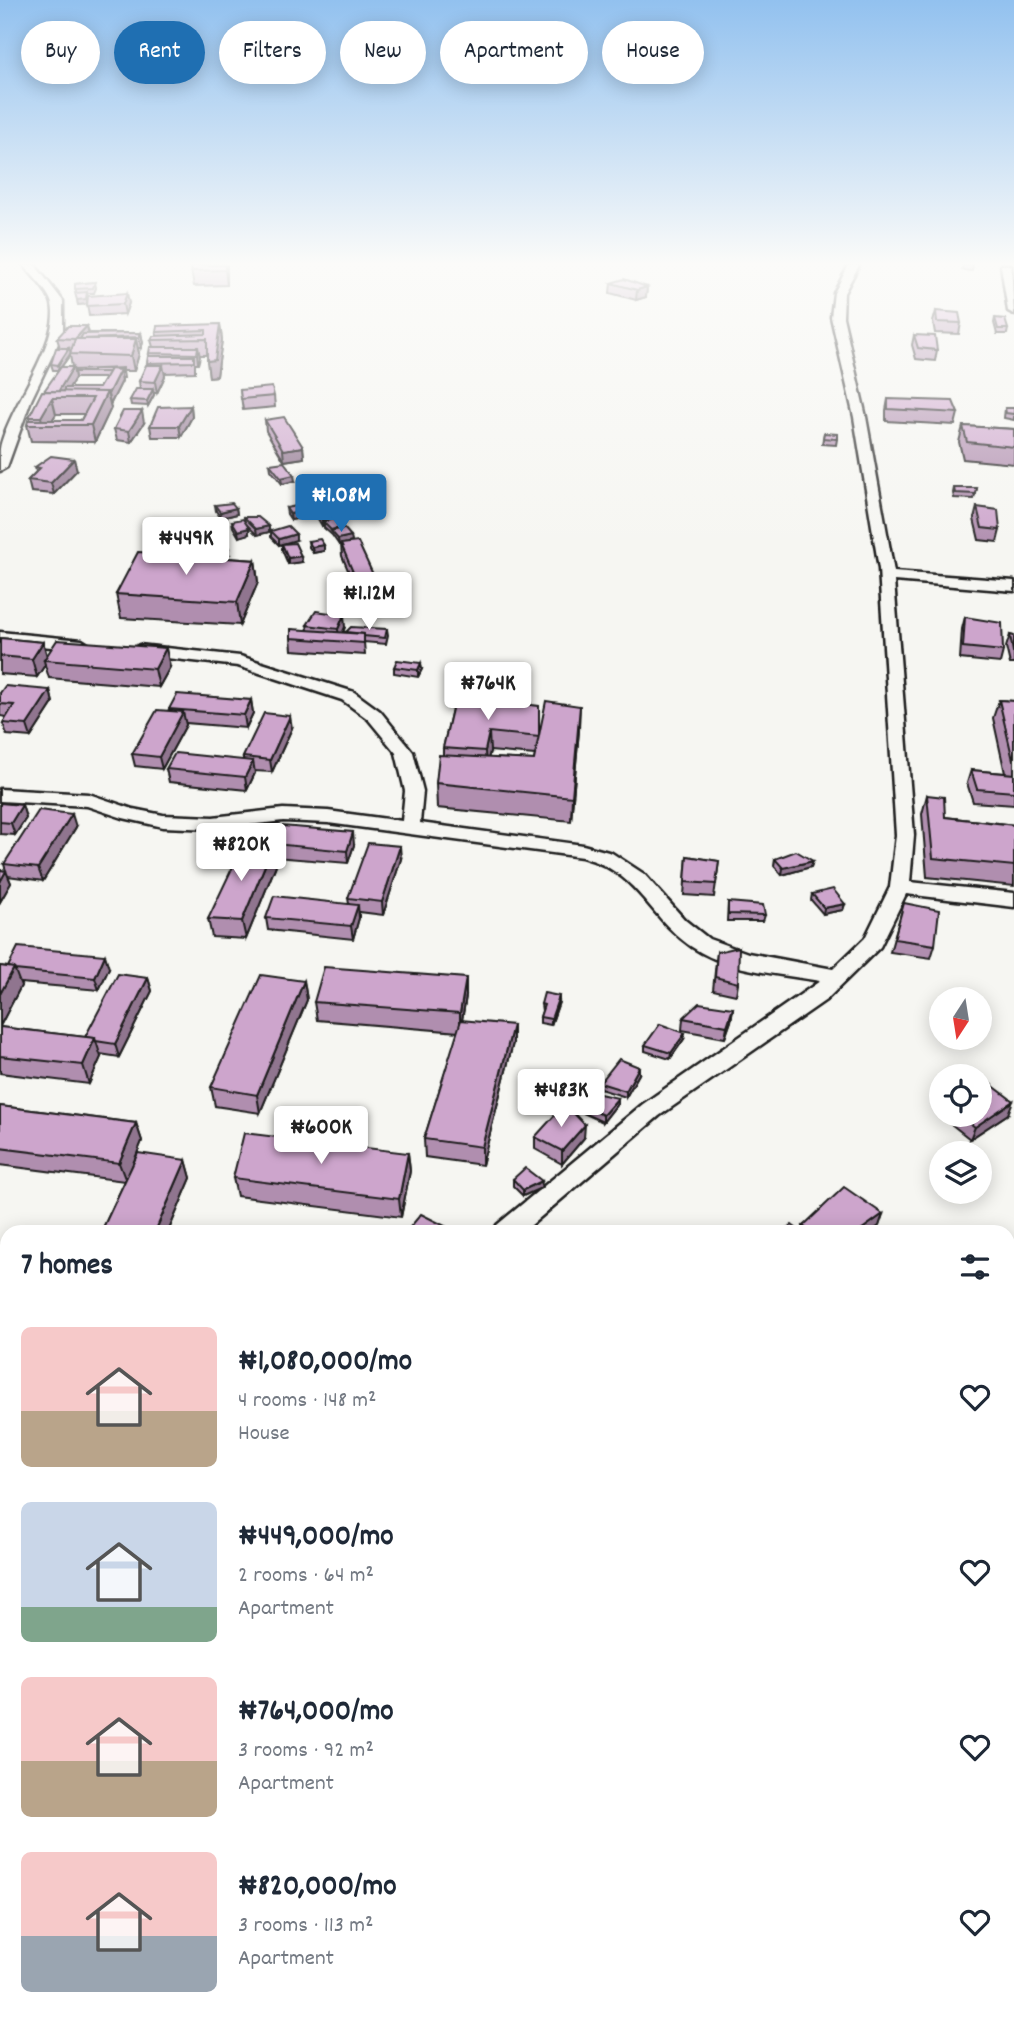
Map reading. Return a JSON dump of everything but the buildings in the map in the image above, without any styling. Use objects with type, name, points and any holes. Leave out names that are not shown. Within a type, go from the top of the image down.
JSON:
[{"type":"street","points":[[0,467],[25,400],[44,359]]},
{"type":"street","points":[[514,1225],[651,1110],[819,995],[873,942],[900,887],[905,835],[887,576],[860,417],[847,359]]},
{"type":"street","points":[[887,576],[1014,586]]},
{"type":"street","points":[[0,636],[94,646]]},
{"type":"street","points":[[121,648],[240,661],[348,696],[374,715],[404,752],[414,791],[411,828]]},
{"type":"street","points":[[0,795],[62,796],[89,800],[130,814],[163,821],[213,822],[283,815],[328,817],[583,851],[611,858],[629,871],[687,933],[704,945],[727,954],[837,977]]},
{"type":"street","points":[[900,887],[1014,900]]}]
